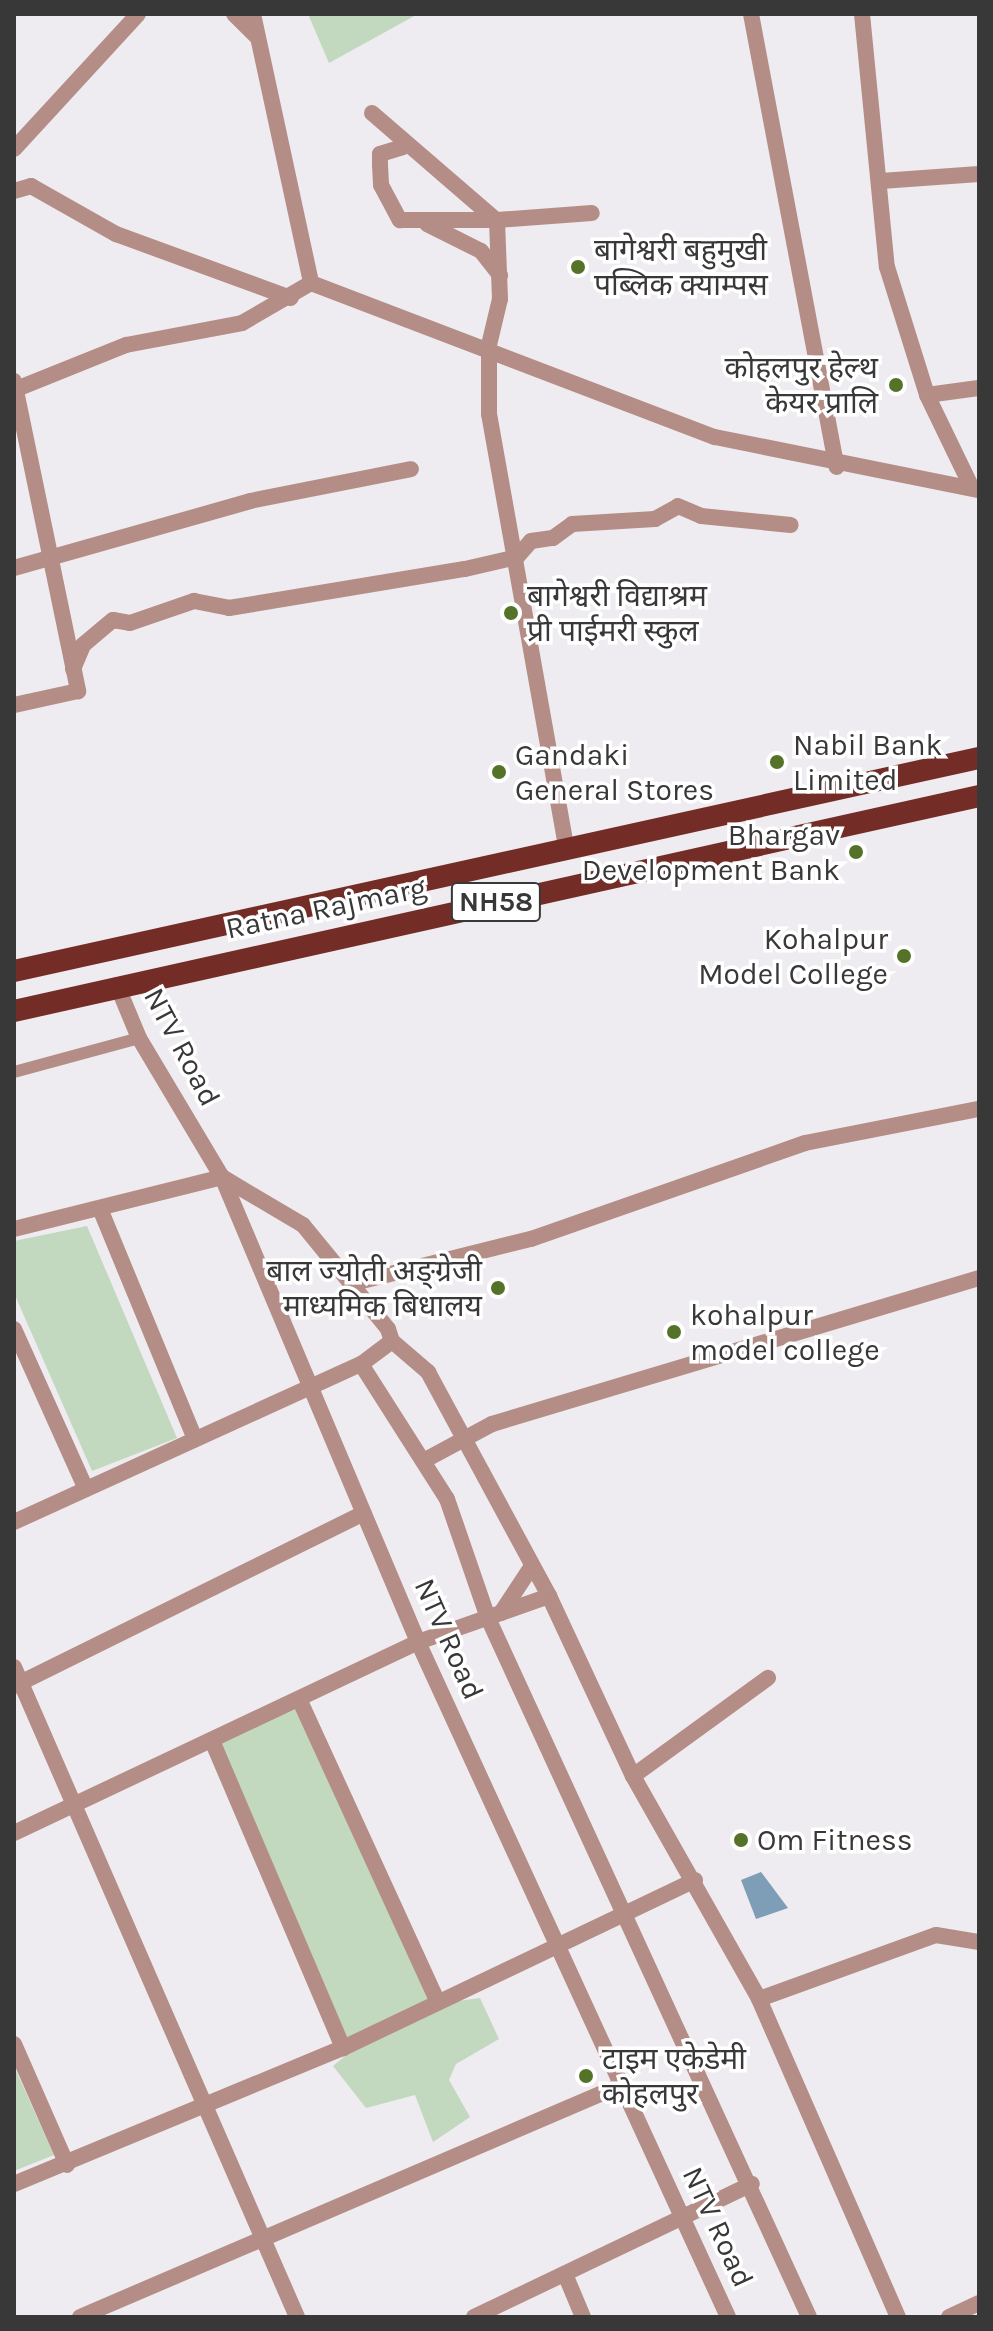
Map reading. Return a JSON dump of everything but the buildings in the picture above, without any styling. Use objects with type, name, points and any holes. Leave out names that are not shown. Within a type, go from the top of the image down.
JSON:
[{"type":"highway","name":"Ratna Rajmarg","points":[[14,971],[566,846],[979,758]]},
{"type":"highway","name":"Ratna Rajmarg","points":[[14,1011],[117,985],[979,796]]},
{"type":"street","points":[[14,149],[138,14]]},
{"type":"street","points":[[234,14],[256,36]]},
{"type":"street","points":[[253,14],[311,283]]},
{"type":"street","points":[[751,14],[837,467]]},
{"type":"street","points":[[862,14],[881,181],[887,267],[927,395],[975,488]]},
{"type":"street","points":[[372,113],[403,147],[433,161],[497,220],[500,275],[489,345],[489,414],[517,557],[535,702],[566,846]]},
{"type":"street","points":[[403,147],[380,154],[381,185],[400,220],[427,224],[481,251],[500,275]]},
{"type":"street","points":[[881,181],[979,174]]},
{"type":"street","points":[[14,191],[31,186],[116,234],[291,298]]},
{"type":"street","points":[[427,224],[461,216],[497,220],[592,213]]},
{"type":"street","points":[[14,705],[78,691],[15,387],[126,345],[242,323],[291,298],[311,283]]},
{"type":"street","points":[[311,283],[489,345],[715,437],[837,467],[975,488]]},
{"type":"street","points":[[927,395],[979,388]]},
{"type":"street","points":[[14,568],[51,561],[250,501],[411,469]]},
{"type":"street","points":[[73,669],[83,645],[113,620],[130,623],[194,601],[229,608],[311,597],[517,557],[531,541],[553,538],[572,524],[655,519],[678,506],[701,516],[791,525]]},
{"type":"street","name":"NTV Road","points":[[117,985],[139,1038],[222,1177],[310,1393],[418,1642],[559,1940],[619,2086],[684,2215],[728,2317]]},
{"type":"street","points":[[350,1284],[531,1239],[805,1143],[979,1109]]},
{"type":"street","points":[[14,1229],[101,1211],[222,1177],[303,1225],[392,1341],[428,1372],[549,1596],[633,1776],[695,1880],[759,1999],[898,2317]]},
{"type":"street","points":[[101,1211],[195,1439]]},
{"type":"street","points":[[427,1459],[492,1424],[979,1278]]},
{"type":"street","points":[[14,1329],[86,1489]]},
{"type":"street","points":[[14,1522],[195,1439],[310,1393],[361,1364],[392,1341]]},
{"type":"street","points":[[361,1364],[427,1459],[620,1911],[752,2184],[809,2317]]},
{"type":"street","points":[[18,1684],[364,1513]]},
{"type":"street","points":[[494,1616],[532,1566]]},
{"type":"street","points":[[14,1833],[213,1743],[418,1642],[549,1596]]},
{"type":"street","points":[[14,1667],[18,1684],[75,1805],[200,2102],[297,2317]]},
{"type":"street","points":[[633,1776],[768,1678]]},
{"type":"street","points":[[300,1701],[438,2002]]},
{"type":"street","points":[[213,1743],[343,2048]]},
{"type":"street","points":[[14,2184],[67,2165],[200,2102],[343,2048],[559,1940],[695,1880]]},
{"type":"street","points":[[759,1999],[788,1983],[936,1935],[979,1942]]},
{"type":"street","points":[[14,2044],[67,2165]]},
{"type":"street","points":[[80,2317],[619,2086]]},
{"type":"street","points":[[474,2317],[752,2184]]},
{"type":"street","points":[[565,2274],[583,2317]]},
{"type":"street","points":[[949,2317],[979,2303]]},
{"type":"lane","points":[[14,1072],[139,1038]]},
{"type":"green space","points":[[308,14],[415,14],[416,15],[329,63]]},
{"type":"green space","points":[[87,1226],[177,1438],[92,1471],[14,1293],[14,1241]]},
{"type":"green space","points":[[297,1706],[434,1997],[343,2041],[219,1744]]},
{"type":"green space","points":[[480,1998],[499,2039],[456,2064],[449,2080],[470,2117],[433,2142],[415,2095],[366,2108],[333,2066],[361,2043],[450,2002]]},
{"type":"green space","points":[[14,2066],[54,2155],[14,2171]]},
{"type":"water","points":[[761,1872],[788,1908],[756,1919],[741,1880]]},
{"type":"place","name":"बागेश्वरी बहुमुखी पब्लिक क्याम्पस","points":[[578,267]]},
{"type":"place","name":"कोहलपुर हेल्थ केयर प्रालि","points":[[896,385]]},
{"type":"place","name":"बागेश्वरी विद्याश्रम प्री पाईमरी स्कुल","points":[[511,613]]},
{"type":"place","name":"Nabil Bank Limited","points":[[777,762]]},
{"type":"place","name":"Gandaki General Stores","points":[[499,772]]},
{"type":"place","name":"Bhargav Development Bank","points":[[856,852]]},
{"type":"place","name":"Kohalpur Model College","points":[[904,956]]},
{"type":"place","name":"बाल ज्योती अङ्ग्रेजी माध्यमिक बिधालय","points":[[498,1288]]},
{"type":"place","name":"kohalpur model college","points":[[674,1332]]},
{"type":"place","name":"Om Fitness","points":[[741,1840]]},
{"type":"place","name":"टाइम एकेडेमी कोहलपुर","points":[[586,2076]]}]
